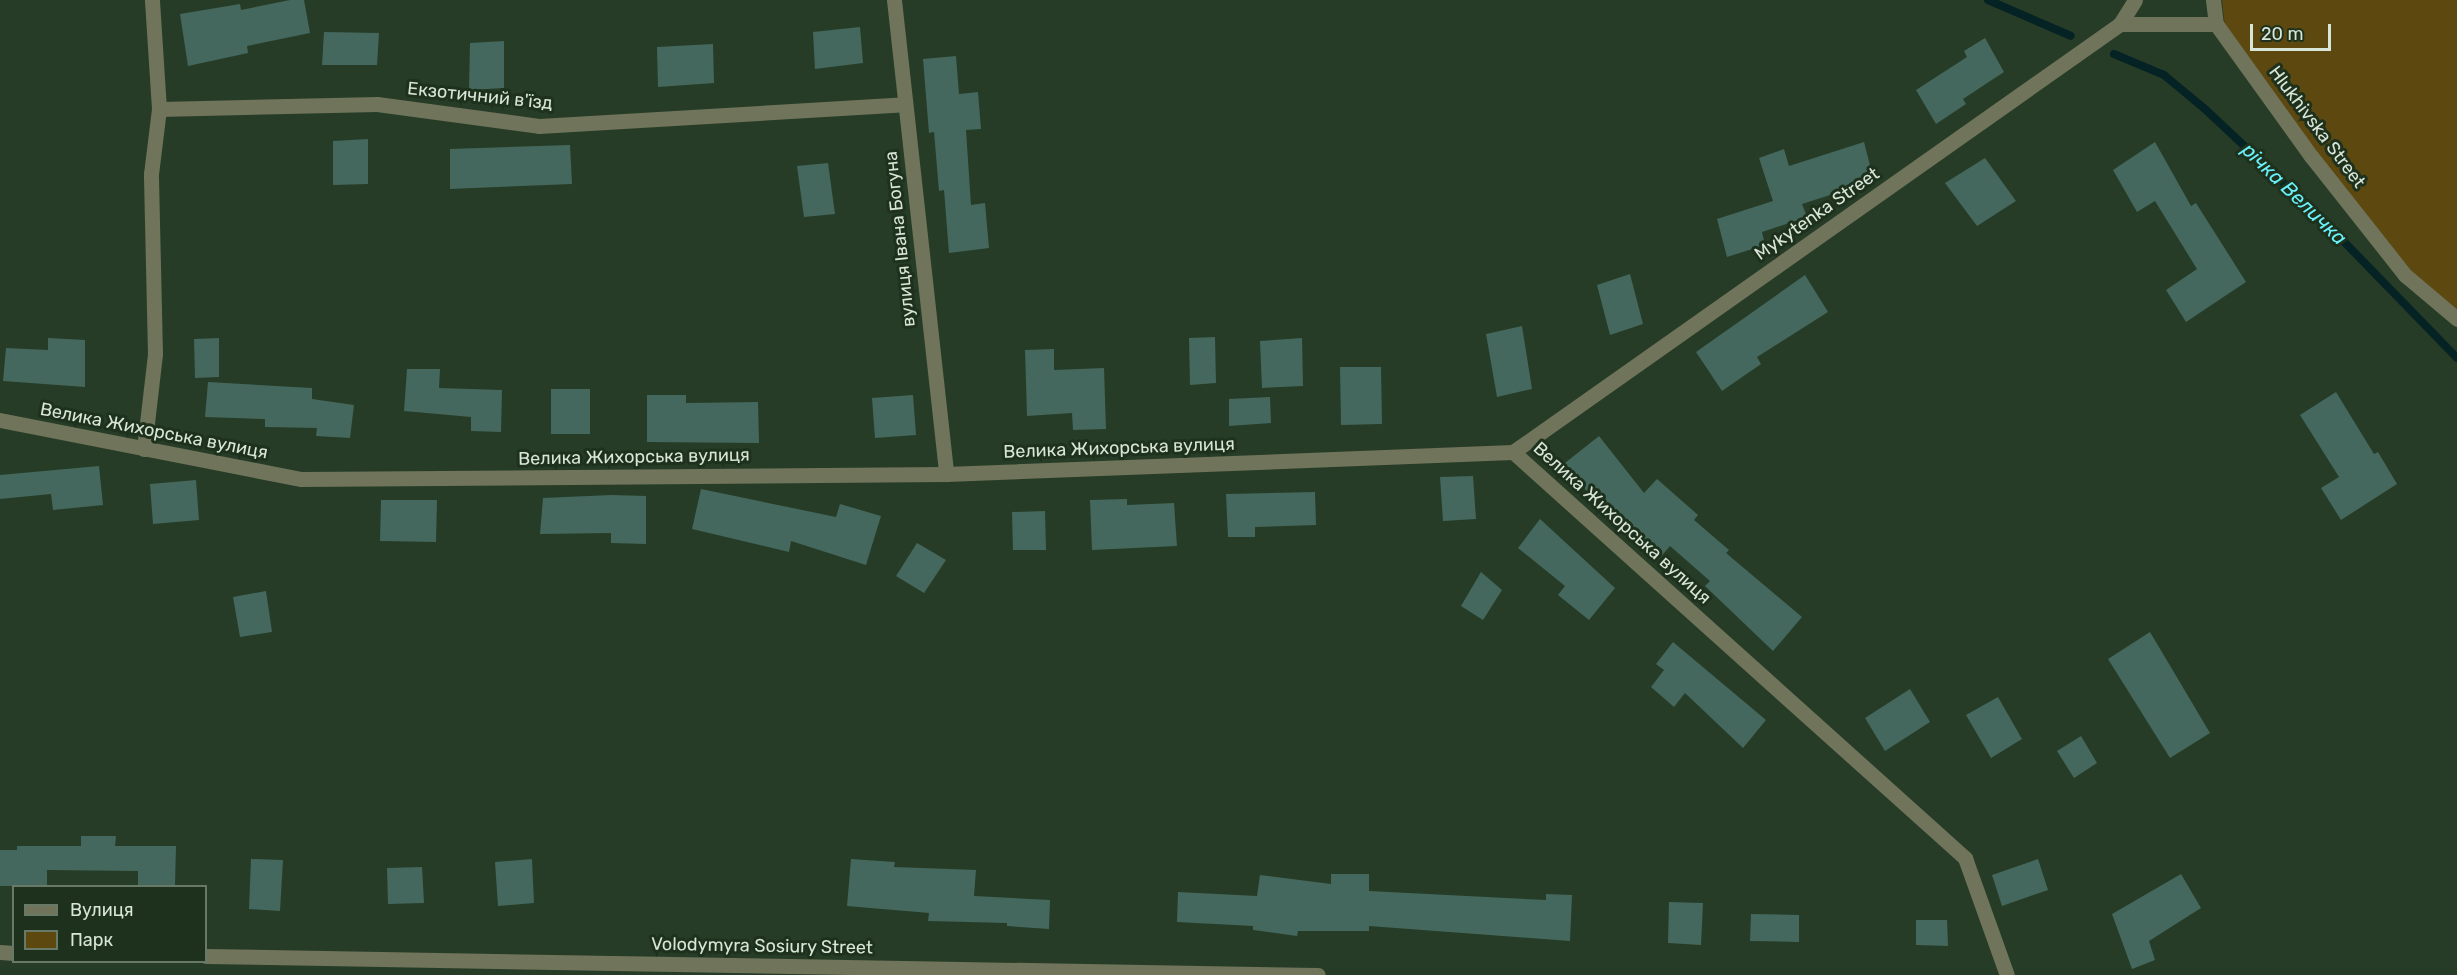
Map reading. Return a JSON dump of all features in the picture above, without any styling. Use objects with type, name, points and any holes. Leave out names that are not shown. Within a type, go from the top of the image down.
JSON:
[{"type":"street","points":[[144,448],[155,354],[151,174],[159,109],[152,0]]},
{"type":"street","name":"вулиця Івана Богуна","points":[[894,0],[946,474]]},
{"type":"street","name":"Mykytenka Street","points":[[1513,452],[2120,24],[2135,0]]},
{"type":"street","points":[[2120,24],[2216,24],[2213,0]]},
{"type":"street","name":"Hlukhivska Street","points":[[2216,24],[2312,156],[2405,275],[2457,318]]},
{"type":"street","name":"Екзотичний в'їзд","points":[[159,109],[377,104],[539,126],[904,104]]},
{"type":"street","name":"Велика Жихорська вулиця","points":[[0,420],[301,480],[946,474],[1513,452],[1965,858],[2007,975]]},
{"type":"street","name":"Volodymyra Sosiury Street","points":[[207,956],[701,970],[1318,975]]},
{"type":"green space","points":[[2222,0],[2457,0],[2457,315],[2405,275],[2226,37]]},
{"type":"building","points":[[290,0],[304,0],[310,33],[247,46],[248,53],[188,66],[180,14],[240,4],[241,10]]},
{"type":"building","points":[[860,27],[863,63],[815,69],[813,32]]},
{"type":"building","points":[[324,32],[379,33],[377,65],[322,65]]},
{"type":"building","points":[[1985,38],[2004,72],[1963,99],[1966,104],[1936,124],[1916,90],[1967,57],[1964,51]]},
{"type":"building","points":[[504,41],[504,88],[469,90],[470,43]]},
{"type":"building","points":[[713,44],[714,83],[658,87],[657,47]]},
{"type":"building","points":[[956,56],[959,94],[978,92],[981,129],[966,130],[971,205],[985,203],[989,248],[949,253],[944,190],[939,191],[934,132],[929,133],[923,59]]},
{"type":"building","points":[[368,139],[368,184],[333,185],[333,141]]},
{"type":"building","points":[[1864,142],[1874,181],[1802,204],[1807,217],[1762,232],[1765,245],[1727,257],[1717,219],[1773,201],[1759,158],[1784,149],[1789,166]]},
{"type":"building","points":[[2155,142],[2191,206],[2196,203],[2246,282],[2186,322],[2166,290],[2197,269],[2155,201],[2137,212],[2113,170]]},
{"type":"building","points":[[570,145],[572,184],[450,189],[450,149]]},
{"type":"building","points":[[1985,158],[2016,201],[1977,226],[1945,183]]},
{"type":"building","points":[[828,163],[835,214],[804,217],[797,166]]},
{"type":"building","points":[[1630,274],[1643,324],[1610,335],[1597,285]]},
{"type":"building","points":[[1805,275],[1828,312],[1757,357],[1761,364],[1722,391],[1696,352]]},
{"type":"building","points":[[1522,326],[1532,389],[1497,397],[1486,334]]},
{"type":"building","points":[[1215,337],[1216,383],[1190,385],[1189,338]]},
{"type":"building","points":[[48,338],[85,340],[85,387],[3,381],[6,348],[48,350]]},
{"type":"building","points":[[219,338],[219,377],[195,378],[194,339]]},
{"type":"building","points":[[1302,338],[1303,386],[1262,388],[1260,341]]},
{"type":"building","points":[[1054,349],[1054,370],[1104,368],[1106,429],[1073,430],[1072,413],[1027,416],[1025,350]]},
{"type":"building","points":[[1340,367],[1381,367],[1382,424],[1341,425]]},
{"type":"building","points":[[407,369],[440,369],[439,388],[502,390],[501,432],[471,431],[471,417],[404,411]]},
{"type":"building","points":[[208,382],[312,388],[312,399],[354,405],[350,438],[316,436],[317,428],[265,427],[265,419],[205,417]]},
{"type":"building","points":[[551,389],[590,389],[590,434],[551,434]]},
{"type":"building","points":[[2336,392],[2374,454],[2378,452],[2397,484],[2341,520],[2321,488],[2339,477],[2300,415]]},
{"type":"building","points":[[647,395],[686,395],[686,403],[758,402],[759,443],[647,442]]},
{"type":"building","points":[[913,395],[916,435],[875,438],[872,398]]},
{"type":"building","points":[[1270,397],[1271,423],[1229,426],[1229,399]]},
{"type":"building","points":[[1599,436],[1644,493],[1657,479],[1698,515],[1694,520],[1729,550],[1726,553],[1802,617],[1773,651],[1705,586],[1710,581],[1670,546],[1658,560],[1600,508],[1565,463]]},
{"type":"building","points":[[99,466],[103,505],[53,510],[51,494],[0,499],[0,475]]},
{"type":"building","points":[[1473,476],[1476,519],[1443,521],[1440,477]]},
{"type":"building","points":[[196,480],[199,520],[153,524],[150,484]]},
{"type":"building","points":[[701,489],[836,517],[840,504],[881,516],[866,565],[791,541],[789,552],[692,529]]},
{"type":"building","points":[[1315,492],[1316,525],[1255,527],[1255,537],[1228,537],[1226,494]]},
{"type":"building","points":[[646,496],[646,544],[611,543],[611,533],[540,534],[543,498]]},
{"type":"building","points":[[1127,499],[1127,505],[1174,503],[1177,546],[1092,550],[1090,500]]},
{"type":"building","points":[[381,500],[437,500],[436,542],[380,541]]},
{"type":"building","points":[[1045,511],[1046,550],[1013,550],[1012,512]]},
{"type":"building","points":[[1540,519],[1615,588],[1589,620],[1558,595],[1565,586],[1518,548]]},
{"type":"building","points":[[917,543],[946,560],[924,593],[896,576]]},
{"type":"building","points":[[1481,572],[1502,590],[1483,620],[1461,606]]},
{"type":"building","points":[[266,591],[272,632],[240,637],[233,597]]},
{"type":"building","points":[[2150,632],[2210,733],[2170,758],[2108,659]]},
{"type":"building","points":[[1673,642],[1766,720],[1743,748],[1685,693],[1674,707],[1651,687],[1664,670],[1656,664]]},
{"type":"building","points":[[1910,689],[1930,722],[1885,751],[1865,718]]},
{"type":"building","points":[[1998,697],[2022,739],[1991,758],[1966,715]]},
{"type":"building","points":[[2081,736],[2097,763],[2074,778],[2057,751]]},
{"type":"building","points":[[81,836],[116,836],[115,846],[176,846],[175,885],[138,885],[138,871],[47,870],[47,885],[0,886],[0,850],[17,850],[17,846],[81,846]]},
{"type":"building","points":[[251,859],[283,860],[280,911],[249,909]]},
{"type":"building","points":[[532,859],[534,903],[498,906],[495,862]]},
{"type":"building","points":[[851,859],[895,862],[894,867],[976,870],[974,896],[1050,900],[1049,929],[1007,926],[1007,923],[928,921],[929,913],[847,906]]},
{"type":"building","points":[[2038,859],[2048,890],[2002,906],[1992,875]]},
{"type":"building","points":[[422,867],[424,903],[388,904],[387,868]]},
{"type":"building","points":[[1331,874],[1369,874],[1369,891],[1546,900],[1546,894],[1572,895],[1570,941],[1369,926],[1369,931],[1298,931],[1297,936],[1253,930],[1253,926],[1177,922],[1178,892],[1257,896],[1260,875],[1331,884]]},
{"type":"building","points":[[2181,874],[2201,908],[2149,941],[2155,960],[2132,969],[2112,914]]},
{"type":"building","points":[[1669,902],[1703,903],[1701,945],[1668,943]]},
{"type":"building","points":[[1751,914],[1799,915],[1799,942],[1750,941]]},
{"type":"building","points":[[1916,920],[1947,920],[1948,946],[1916,945]]},
{"type":"waterway","name":"річка Величка","points":[[1988,0],[2071,36]]},
{"type":"waterway","name":"річка Величка","points":[[2114,54],[2164,75],[2205,109],[2319,216],[2457,358]]}]
